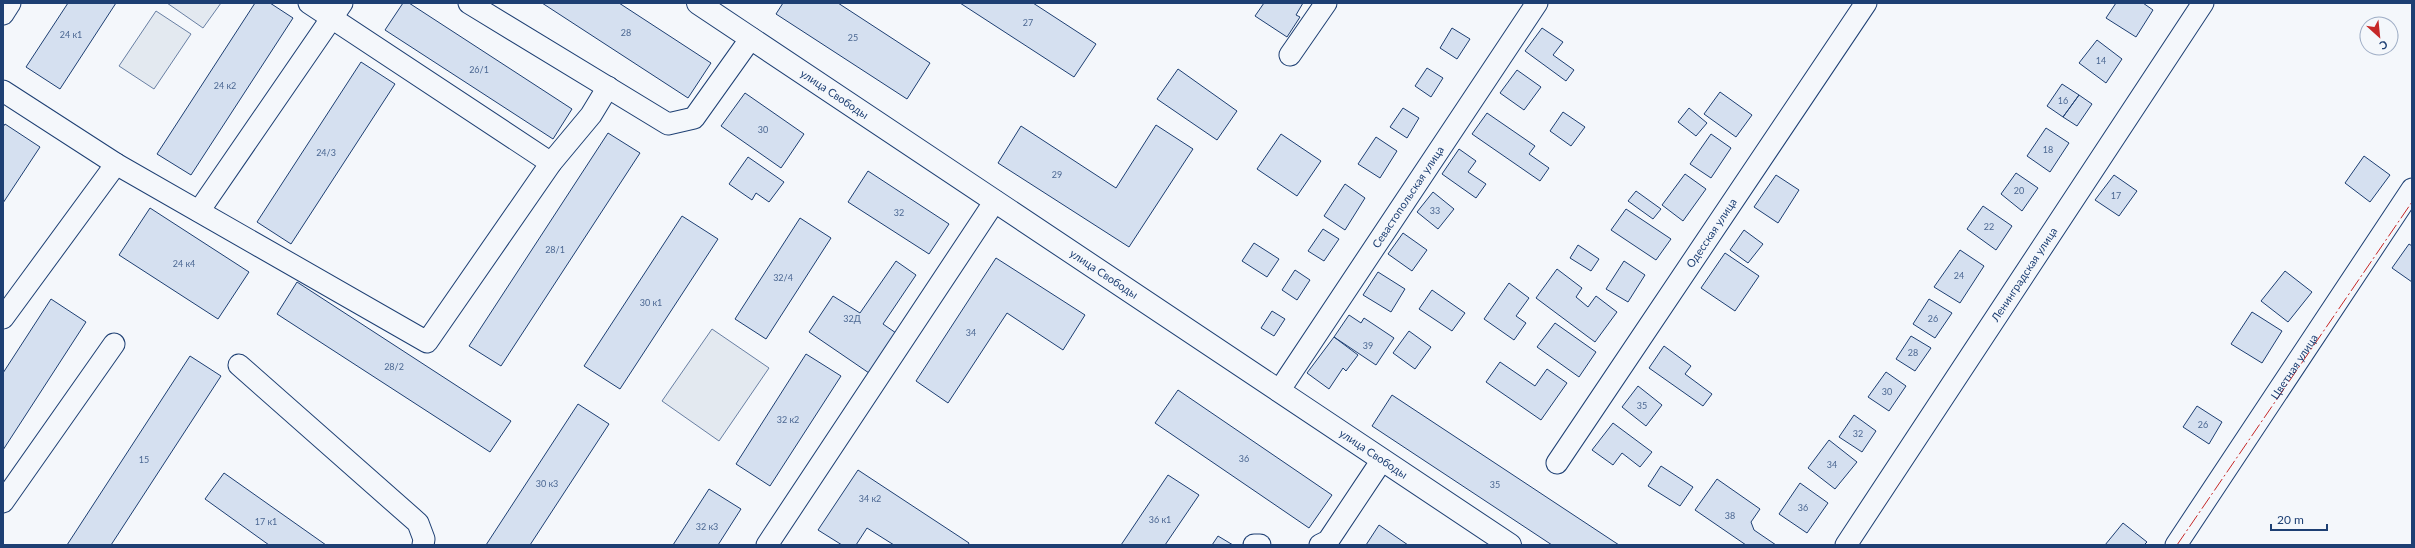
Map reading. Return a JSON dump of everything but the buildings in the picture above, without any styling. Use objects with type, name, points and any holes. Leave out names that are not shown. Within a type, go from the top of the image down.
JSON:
[{"type":"main road","name":"улица Свободы","points":[[712,7],[751,38],[1510,545]]},
{"type":"street","points":[[3,14],[10,3]]},
{"type":"street","points":[[309,3],[337,10],[551,162]]},
{"type":"street","points":[[469,3],[668,124],[694,118],[751,38]]},
{"type":"street","points":[[1290,55],[1326,3]]},
{"type":"street","name":"Севастопольская улица","points":[[1279,391],[1537,3]]},
{"type":"street","name":"Одесская улица","points":[[1557,463],[1866,3]]},
{"type":"street","name":"Ленинградская улица","points":[[1846,545],[2203,3]]},
{"type":"street","points":[[199,211],[337,10]]},
{"type":"street","points":[[3,91],[116,164],[427,342],[551,162],[590,115],[608,87]]},
{"type":"street","points":[[3,318],[116,164]]},
{"type":"street","name":"Цветная улица","points":[[2176,545],[2412,189]]},
{"type":"street","points":[[767,545],[995,201]]},
{"type":"street","points":[[3,502],[114,344]]},
{"type":"street","points":[[239,365],[418,523],[424,539],[423,545]]},
{"type":"street","points":[[1320,545],[1328,541],[1382,460]]},
{"type":"street","points":[[1254,545],[1260,545]]},
{"type":"shaded area","points":[[167,3],[221,3],[203,28]]},
{"type":"shaded area","points":[[156,11],[191,34],[154,89],[119,66]]},
{"type":"shaded area","points":[[712,329],[769,368],[719,441],[662,401]]},
{"type":"power","points":[[2177,545],[2412,202]]}]
